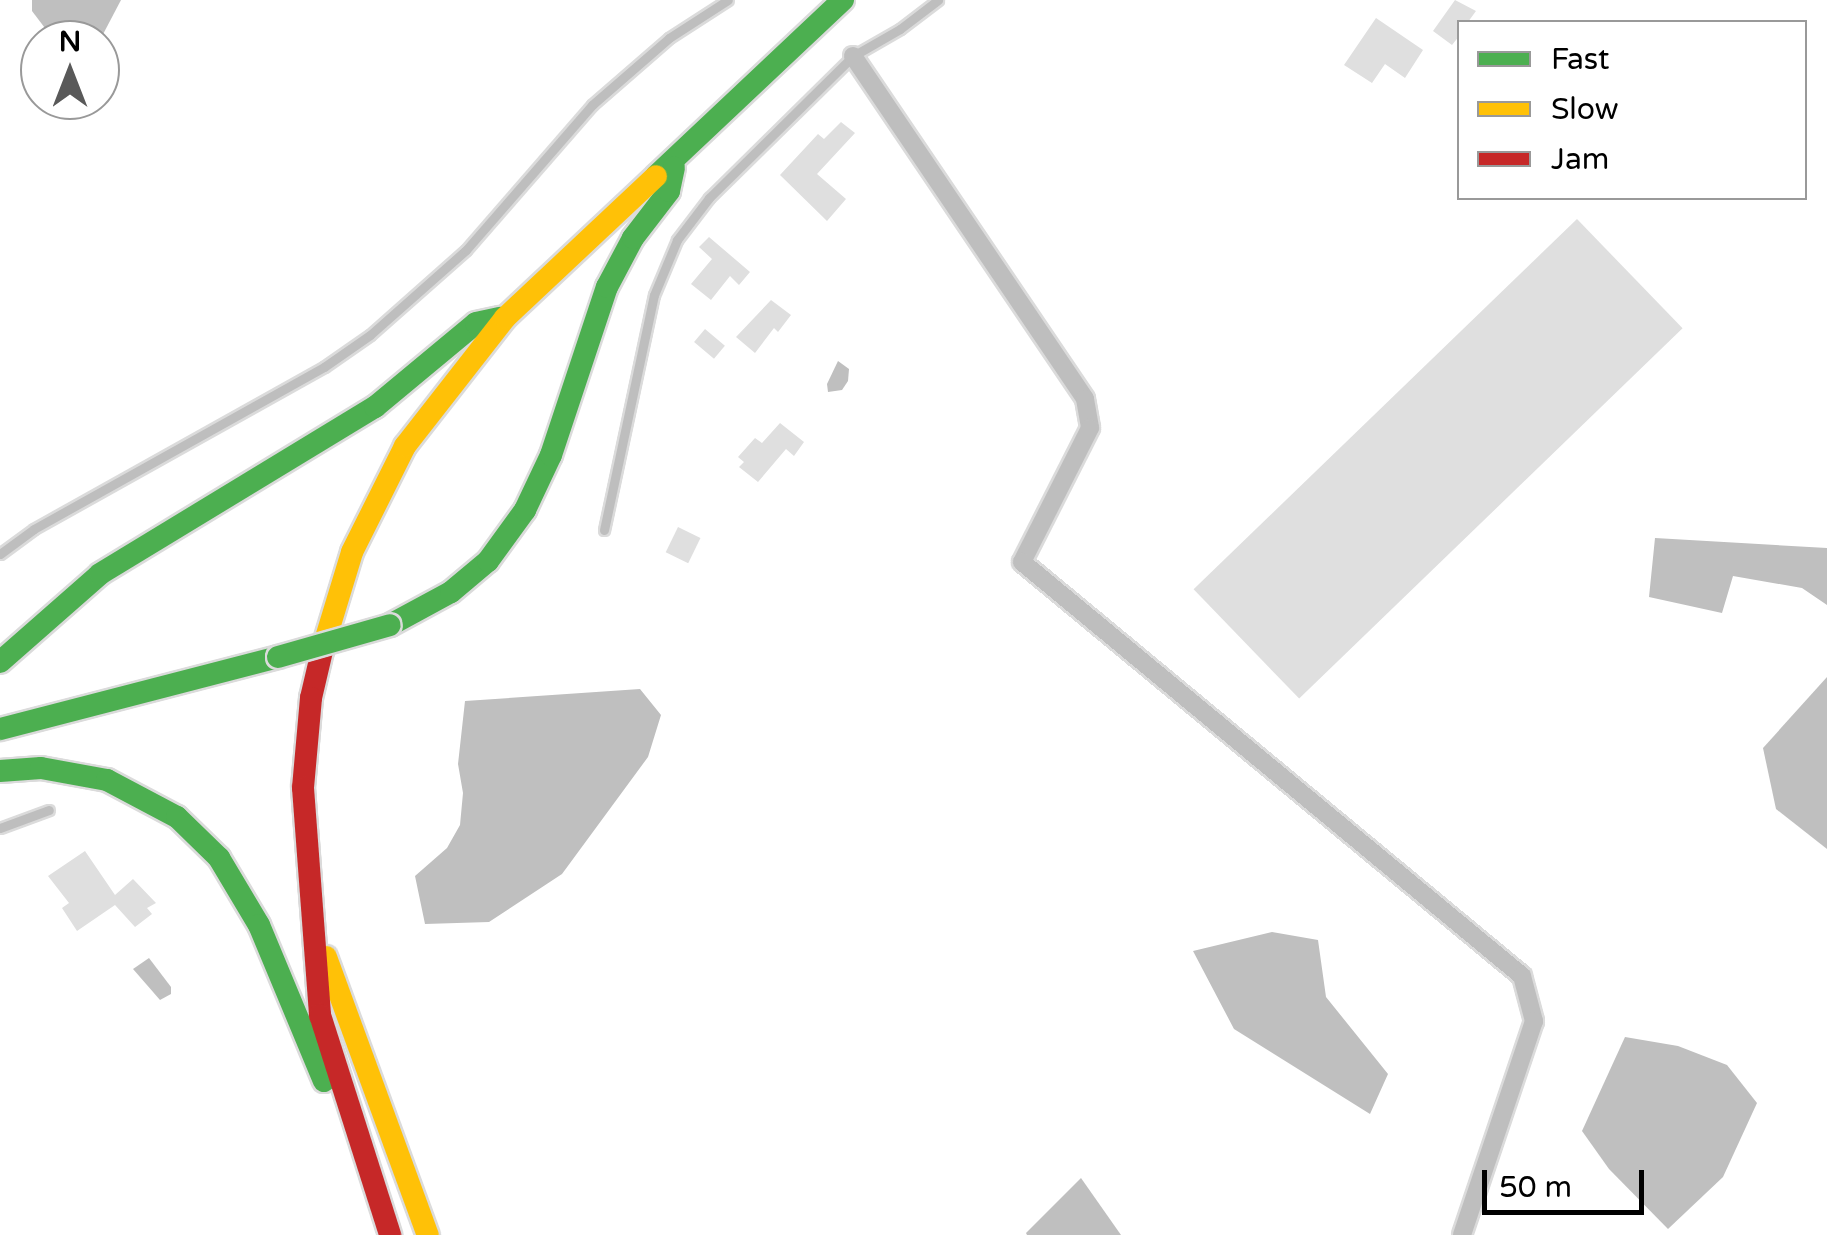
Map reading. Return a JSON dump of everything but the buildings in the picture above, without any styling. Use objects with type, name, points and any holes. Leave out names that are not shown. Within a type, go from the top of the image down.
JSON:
[{"type":"main road","points":[[390,1235],[320,1015],[309,902],[303,788],[311,698],[332,608],[352,552],[405,446],[505,318],[843,0]]},
{"type":"main road","points":[[0,729],[390,625],[451,592],[488,561],[525,510],[550,455],[606,288],[633,238],[669,191],[675,162]]},
{"type":"main road","points":[[0,662],[100,574],[375,407],[476,323],[505,318]]},
{"type":"main road","points":[[0,770],[41,768],[107,780],[176,818],[218,858],[259,925],[295,1019],[372,1184]]},
{"type":"main road","points":[[309,902],[375,1098],[428,1235]]},
{"type":"street","points":[[853,56],[1085,399],[1090,428],[1022,562],[1522,976],[1534,1021],[1462,1235]]},
{"type":"lane","points":[[0,554],[34,529],[324,367],[370,335],[466,250],[606,92],[669,38],[728,0]]},
{"type":"lane","points":[[604,530],[654,296],[677,240],[709,198],[853,56],[900,30],[938,0]]},
{"type":"lane","points":[[0,828],[49,810]]},
{"type":"shaded area","points":[[32,0],[121,0],[110,20],[39,20],[32,11]]},
{"type":"shaded area","points":[[838,361],[849,369],[848,381],[842,390],[828,392],[827,384]]},
{"type":"shaded area","points":[[1655,538],[1827,548],[1827,605],[1802,588],[1733,576],[1722,613],[1649,597]]},
{"type":"shaded area","points":[[1827,677],[1827,849],[1776,809],[1763,748]]},
{"type":"shaded area","points":[[640,689],[661,715],[648,757],[562,874],[489,922],[425,924],[415,876],[447,848],[460,825],[463,793],[458,764],[465,701]]},
{"type":"shaded area","points":[[1272,932],[1318,940],[1326,997],[1388,1074],[1370,1114],[1234,1029],[1193,951]]},
{"type":"shaded area","points":[[149,958],[171,987],[171,994],[160,1000],[133,969]]},
{"type":"shaded area","points":[[1625,1037],[1678,1046],[1727,1065],[1757,1103],[1723,1177],[1668,1229],[1609,1169],[1582,1131]]},
{"type":"shaded area","points":[[1081,1178],[1121,1235],[1027,1235],[1026,1233]]},
{"type":"traffic: fast","points":[[656,176],[843,0]]},
{"type":"traffic: fast","points":[[390,625],[451,592],[488,561],[525,510],[551,455],[607,287],[633,238],[669,191],[674,168]]},
{"type":"traffic: fast","points":[[0,662],[100,574],[375,407],[476,323],[500,318]]},
{"type":"traffic: fast","points":[[278,657],[390,625]]},
{"type":"traffic: fast","points":[[0,729],[278,657]]},
{"type":"traffic: fast","points":[[0,771],[41,768],[107,780],[177,817],[219,858],[259,925],[324,1081]]},
{"type":"traffic: slow","points":[[322,651],[352,552],[405,446],[505,318],[656,176]]},
{"type":"traffic: slow","points":[[326,957],[428,1235]]},
{"type":"traffic: jam","points":[[322,651],[311,698],[303,788],[320,1015],[390,1235]]}]
